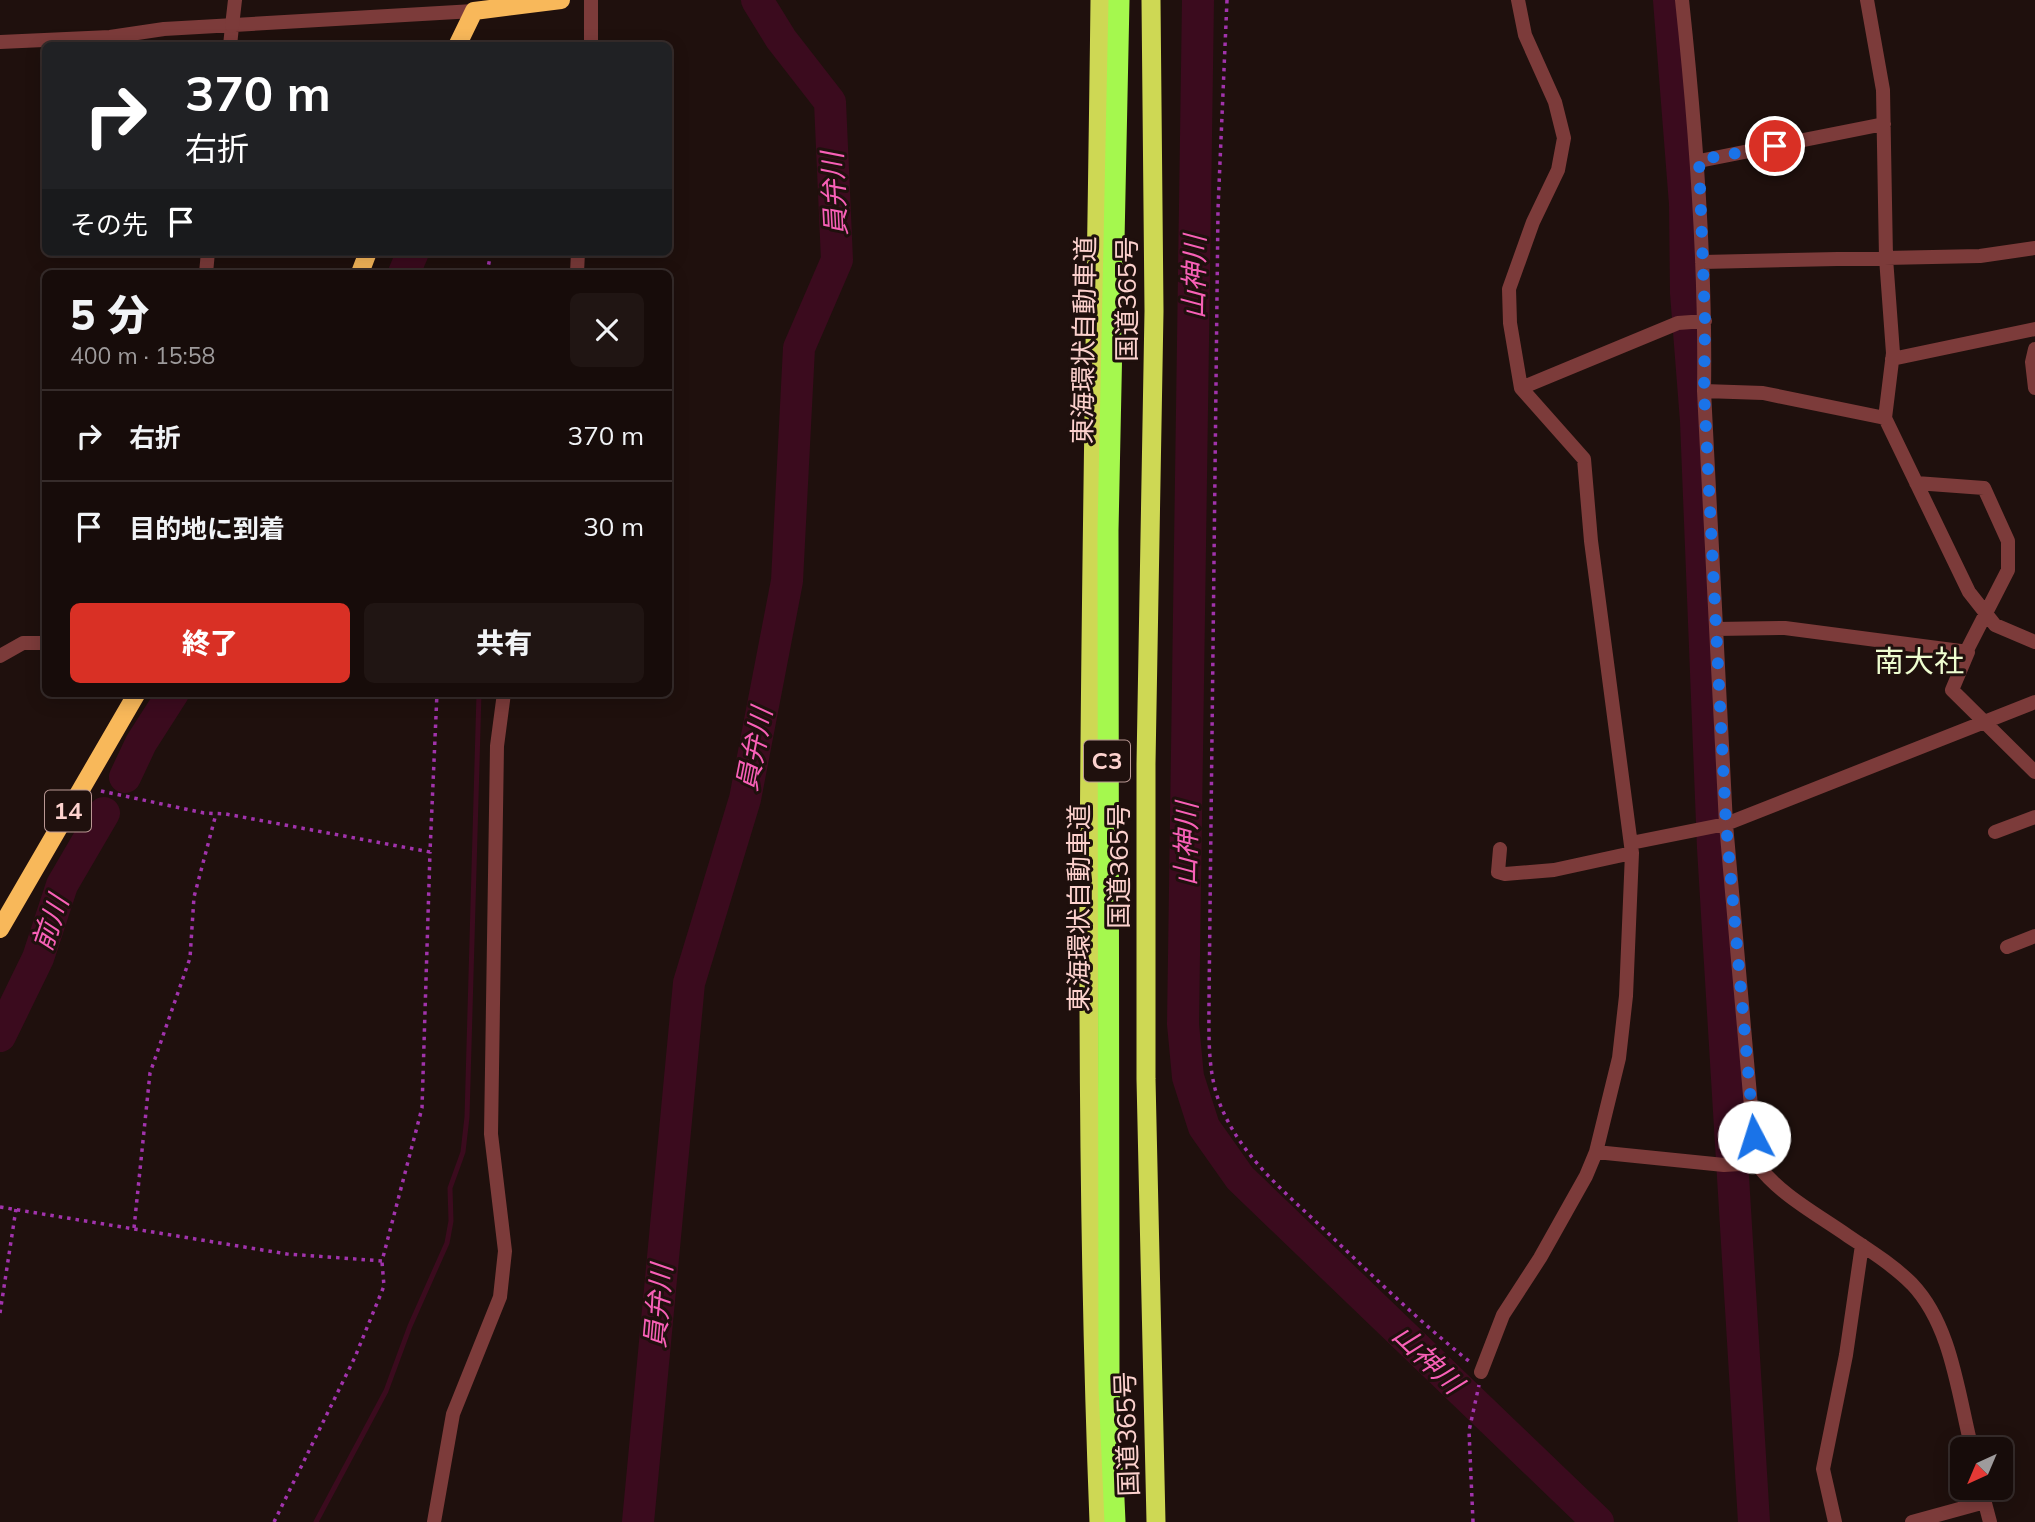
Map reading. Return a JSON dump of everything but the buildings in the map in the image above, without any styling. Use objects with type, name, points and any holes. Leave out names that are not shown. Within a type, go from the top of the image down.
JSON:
[{"type":"highway","name":"国道365号","points":[[1099,1522],[1091,1247],[1089,786],[1100,0]]},
{"type":"highway","name":"東海環状自動車道","points":[[1115,1522],[1108,1374],[1108,545],[1119,0]]},
{"type":"highway","name":"国道365号","points":[[1151,0],[1154,312],[1146,764],[1146,1052],[1156,1522]]},
{"type":"main road","points":[[459,42],[477,6],[561,0]]},
{"type":"main road","name":"14","points":[[0,929],[134,697]]},
{"type":"street","points":[[230,42],[235,0]]},
{"type":"street","points":[[591,0],[591,42]]},
{"type":"street","points":[[1481,1374],[1503,1315],[1546,1246],[1596,1153],[1619,1058],[1626,996],[1631,848],[1591,541],[1584,459],[1521,388],[1509,289],[1533,222],[1558,170],[1564,138],[1555,102],[1525,35],[1518,0]]},
{"type":"street","points":[[1682,0],[1699,160],[1702,262],[1700,321],[1723,825],[1750,1163],[1773,1185],[1862,1245],[1912,1285],[1937,1321],[1945,1342],[1969,1437]]},
{"type":"street","points":[[1867,0],[1883,90],[1886,258],[1892,359],[1885,418],[1969,592],[1995,625],[2035,642]]},
{"type":"street","points":[[0,41],[110,37],[164,29],[477,6]]},
{"type":"street","points":[[1699,160],[1884,124]]},
{"type":"street","points":[[1702,262],[1980,256],[2035,248]]},
{"type":"street","points":[[1521,388],[1678,323],[1700,321]]},
{"type":"street","points":[[1892,359],[2035,329]]},
{"type":"street","points":[[2035,349],[2032,362],[2035,388]]},
{"type":"street","points":[[1704,391],[1763,393],[1885,418]]},
{"type":"street","points":[[1916,483],[1984,488],[2008,541],[2008,570],[1966,652],[1952,690],[2035,772]]},
{"type":"street","points":[[1716,629],[1785,628],[1966,652]]},
{"type":"street","points":[[0,656],[23,643],[42,643]]},
{"type":"street","points":[[434,1522],[453,1414],[500,1297],[505,1251],[491,1134],[496,746],[503,697]]},
{"type":"street","points":[[1500,849],[1498,872],[1505,874],[1553,870],[1723,825],[2035,702]]},
{"type":"street","points":[[1995,832],[2035,817]]},
{"type":"street","points":[[2007,947],[2035,936]]},
{"type":"street","points":[[1596,1153],[1724,1164],[1750,1163]]},
{"type":"street","points":[[1835,1522],[1823,1469],[1846,1355],[1862,1245]]},
{"type":"street","points":[[1912,1522],[1970,1500]]},
{"type":"street","points":[[1984,1500],[1990,1522]]},
{"type":"path","points":[[1227,0],[1217,261],[1209,1000],[1209,1050],[1213,1083],[1223,1110],[1257,1165],[1426,1327],[1481,1374],[1471,1421],[1470,1478],[1473,1522]]},
{"type":"path","points":[[274,1522],[355,1357],[384,1286],[382,1261],[422,1108],[437,697]]},
{"type":"path","points":[[82,786],[216,814],[430,852]]},
{"type":"path","points":[[134,1228],[150,1073],[190,958],[194,897],[216,814]]},
{"type":"path","points":[[0,1207],[287,1254],[382,1261]]},
{"type":"path","points":[[0,1313],[16,1209]]},
{"type":"waterway","name":"員弁川","points":[[638,1522],[689,983],[745,799],[787,581],[799,348],[837,260],[830,102],[781,39],[757,0]]},
{"type":"waterway","name":"山神川","points":[[1198,0],[1183,1024],[1188,1077],[1204,1127],[1240,1178],[1598,1522]]},
{"type":"waterway","name":"山神川","points":[[1669,0],[1685,204],[1686,293],[1696,421],[1713,848],[1754,1522]]},
{"type":"waterway","name":"前川","points":[[405,270],[411,256]]},
{"type":"waterway","name":"前川","points":[[125,777],[141,743],[170,697]]},
{"type":"waterway","points":[[316,1522],[386,1391],[410,1326],[447,1243],[451,1221],[450,1188],[463,1152],[467,1117],[479,697]]},
{"type":"waterway","name":"前川","points":[[0,1036],[38,958],[62,885],[104,813]]},
{"type":"district","name":"南大社","points":[[1919,662]]},
{"type":"route","points":[[1754,1137],[1726,824],[1704,391],[1705,321],[1699,160],[1775,146]]}]
